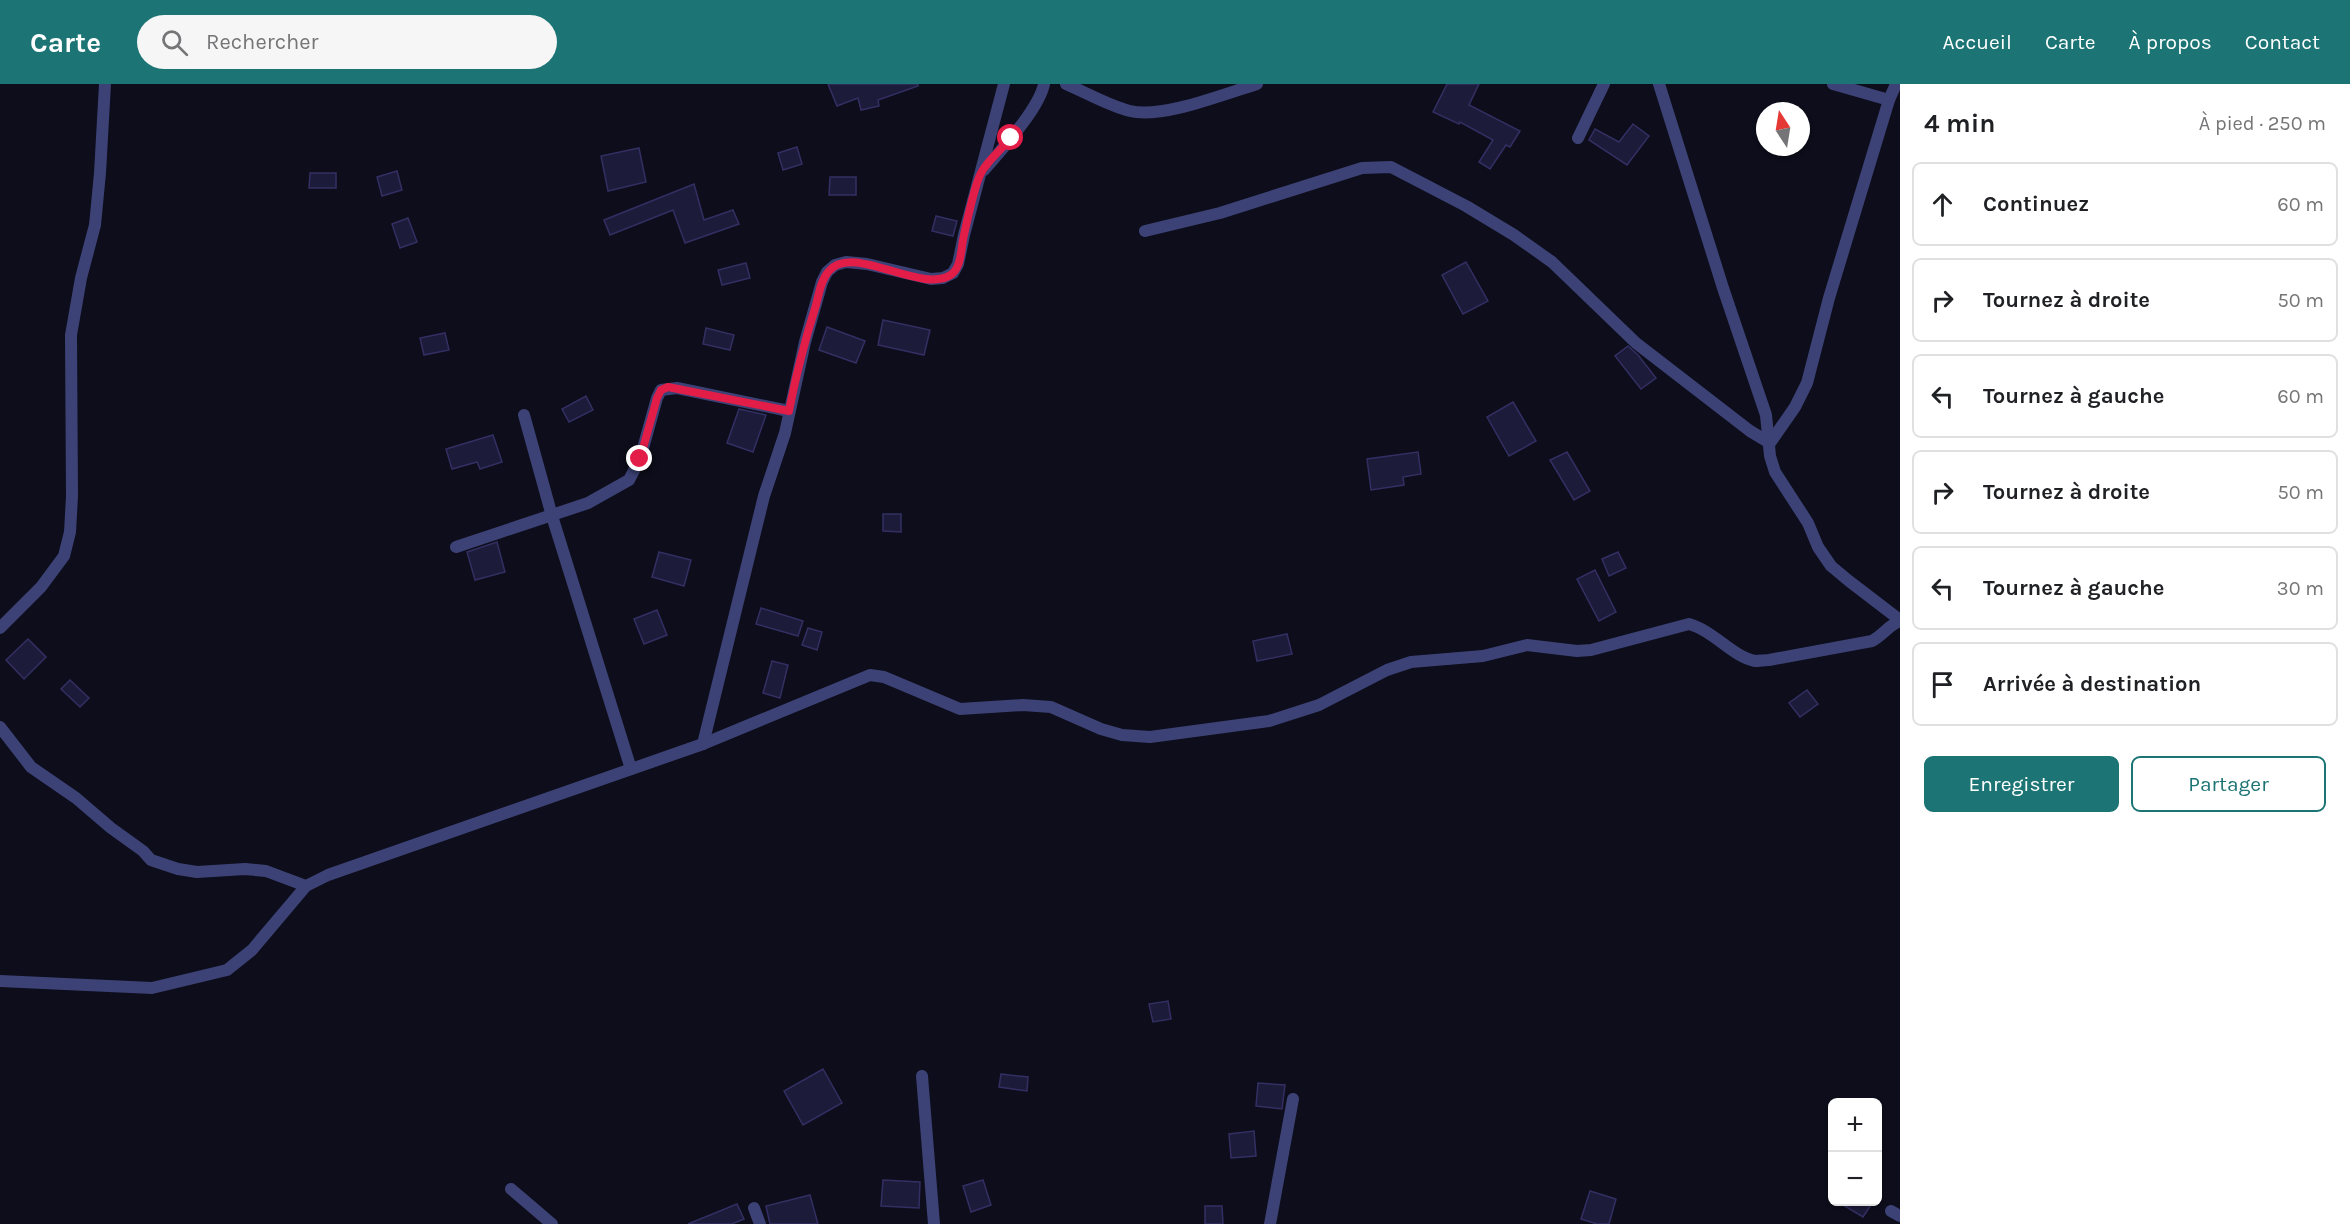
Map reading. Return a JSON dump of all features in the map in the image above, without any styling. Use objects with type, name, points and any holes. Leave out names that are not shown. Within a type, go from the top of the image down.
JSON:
[{"type":"street","points":[[0,628],[41,587],[64,556],[70,532],[72,496],[69,388],[71,335],[81,278],[94,225],[100,173],[105,84]]},
{"type":"street","points":[[703,744],[764,496],[785,433],[805,342],[827,272],[835,265],[846,262],[867,264],[931,279],[943,278],[953,273],[958,264],[1004,84]]},
{"type":"street","points":[[981,173],[1011,138],[1040,96],[1044,84]]},
{"type":"street","points":[[1066,84],[1129,111],[1142,113],[1191,104],[1257,84]]},
{"type":"street","points":[[1578,138],[1604,84]]},
{"type":"street","points":[[1659,84],[1730,310],[1766,415],[1770,456],[1775,472],[1808,523],[1818,547],[1832,566],[1900,621]]},
{"type":"street","points":[[1833,84],[1889,100]]},
{"type":"street","points":[[1770,443],[1795,407],[1807,383],[1829,298],[1889,100],[1896,84]]},
{"type":"street","points":[[1145,231],[1220,213],[1362,168],[1391,167],[1466,206],[1514,235],[1552,262],[1636,343],[1750,431],[1770,443]]},
{"type":"street","points":[[456,547],[588,503],[629,480],[640,459],[661,390],[677,388],[789,411]]},
{"type":"street","points":[[524,416],[552,516],[631,769]]},
{"type":"street","points":[[0,981],[152,988],[228,969],[252,950],[306,886],[328,875],[703,744],[870,675],[884,677],[960,709],[1023,705],[1051,707],[1111,732],[1150,737],[1269,721],[1319,705],[1388,670],[1411,662],[1483,656],[1527,645],[1577,651],[1591,650],[1689,624],[1701,628],[1755,661],[1769,660],[1872,641],[1884,634],[1891,624],[1900,621]]},
{"type":"street","points":[[0,727],[31,767],[76,798],[111,828],[143,851],[151,860],[178,869],[197,872],[245,869],[266,871],[306,886]]},
{"type":"street","points":[[922,1076],[934,1224]]},
{"type":"street","points":[[1270,1224],[1293,1099]]},
{"type":"street","points":[[511,1189],[552,1224]]},
{"type":"street","points":[[754,1208],[760,1224]]},
{"type":"building","points":[[828,84],[918,84],[918,86],[878,100],[879,106],[861,110],[858,98],[837,106]]},
{"type":"building","points":[[1447,84],[1479,84],[1469,105],[1520,131],[1510,147],[1506,145],[1490,169],[1479,162],[1493,140],[1460,122],[1459,124],[1433,112]]},
{"type":"building","points":[[1633,124],[1649,136],[1627,165],[1589,140],[1595,129],[1619,142]]},
{"type":"building","points":[[797,147],[802,164],[783,170],[778,153]]},
{"type":"building","points":[[639,148],[646,182],[608,191],[601,156]]},
{"type":"building","points":[[397,171],[402,190],[382,196],[377,177]]},
{"type":"building","points":[[310,173],[336,173],[336,188],[309,188]]},
{"type":"building","points":[[830,177],[856,177],[856,195],[829,195]]},
{"type":"building","points":[[694,184],[704,220],[733,210],[739,224],[685,243],[673,210],[610,235],[604,220]]},
{"type":"building","points":[[936,216],[957,221],[953,236],[932,231]]},
{"type":"building","points":[[408,218],[417,242],[400,248],[392,224]]},
{"type":"building","points":[[1466,262],[1488,301],[1463,314],[1442,275]]},
{"type":"building","points":[[746,263],[750,278],[722,285],[718,270]]},
{"type":"building","points":[[883,320],[930,330],[924,355],[878,345]]},
{"type":"building","points":[[827,327],[865,341],[856,363],[819,350]]},
{"type":"building","points":[[706,328],[734,335],[730,350],[703,344]]},
{"type":"building","points":[[445,333],[449,350],[424,355],[420,338]]},
{"type":"building","points":[[1628,346],[1656,378],[1641,389],[1615,356]]},
{"type":"building","points":[[586,396],[593,410],[569,422],[562,409]]},
{"type":"building","points":[[1513,402],[1536,441],[1509,456],[1487,417]]},
{"type":"building","points":[[739,409],[766,415],[753,452],[727,443]]},
{"type":"building","points":[[493,435],[502,462],[480,469],[477,462],[452,469],[446,449]]},
{"type":"building","points":[[1418,452],[1421,474],[1403,477],[1404,485],[1371,490],[1367,459]]},
{"type":"building","points":[[1567,452],[1590,491],[1574,500],[1550,460]]},
{"type":"building","points":[[883,514],[901,514],[901,532],[883,531]]},
{"type":"building","points":[[497,542],[505,572],[475,580],[467,552]]},
{"type":"building","points":[[659,552],[691,560],[684,586],[652,577]]},
{"type":"building","points":[[1618,552],[1626,568],[1609,576],[1602,559]]},
{"type":"building","points":[[1595,570],[1616,612],[1599,621],[1577,579]]},
{"type":"building","points":[[761,608],[803,621],[798,636],[756,624]]},
{"type":"building","points":[[657,610],[667,635],[644,644],[634,619]]},
{"type":"building","points":[[808,628],[822,632],[817,650],[802,645]]},
{"type":"building","points":[[1287,634],[1292,654],[1257,661],[1253,641]]},
{"type":"building","points":[[28,639],[46,657],[24,679],[6,660]]},
{"type":"building","points":[[772,661],[788,665],[780,698],[763,693]]},
{"type":"building","points":[[70,680],[89,698],[80,707],[61,689]]},
{"type":"building","points":[[1807,690],[1818,704],[1800,717],[1789,703]]},
{"type":"building","points":[[1168,1001],[1171,1019],[1153,1022],[1149,1004]]},
{"type":"building","points":[[823,1069],[842,1103],[803,1125],[784,1091]]},
{"type":"building","points":[[1001,1074],[1028,1077],[1027,1091],[999,1087]]},
{"type":"building","points":[[1258,1083],[1285,1085],[1282,1109],[1256,1106]]},
{"type":"building","points":[[1254,1131],[1256,1156],[1231,1158],[1229,1134]]},
{"type":"building","points":[[883,1180],[920,1182],[919,1208],[881,1206]]},
{"type":"building","points":[[983,1180],[991,1205],[971,1212],[963,1186]]},
{"type":"building","points":[[1590,1191],[1616,1199],[1609,1224],[1597,1224],[1581,1219]]},
{"type":"building","points":[[810,1195],[818,1224],[770,1224],[766,1206]]},
{"type":"building","points":[[737,1204],[744,1219],[732,1224],[688,1224]]},
{"type":"building","points":[[1205,1206],[1222,1206],[1223,1224],[1205,1224]]},
{"type":"building","points":[[1845,1206],[1870,1206],[1863,1217]]},
{"type":"route","points":[[640,459],[657,398],[661,390],[668,387],[789,411],[822,282],[827,272],[835,265],[846,262],[867,264],[931,279],[943,278],[953,273],[958,264],[981,173],[1011,138]]}]
